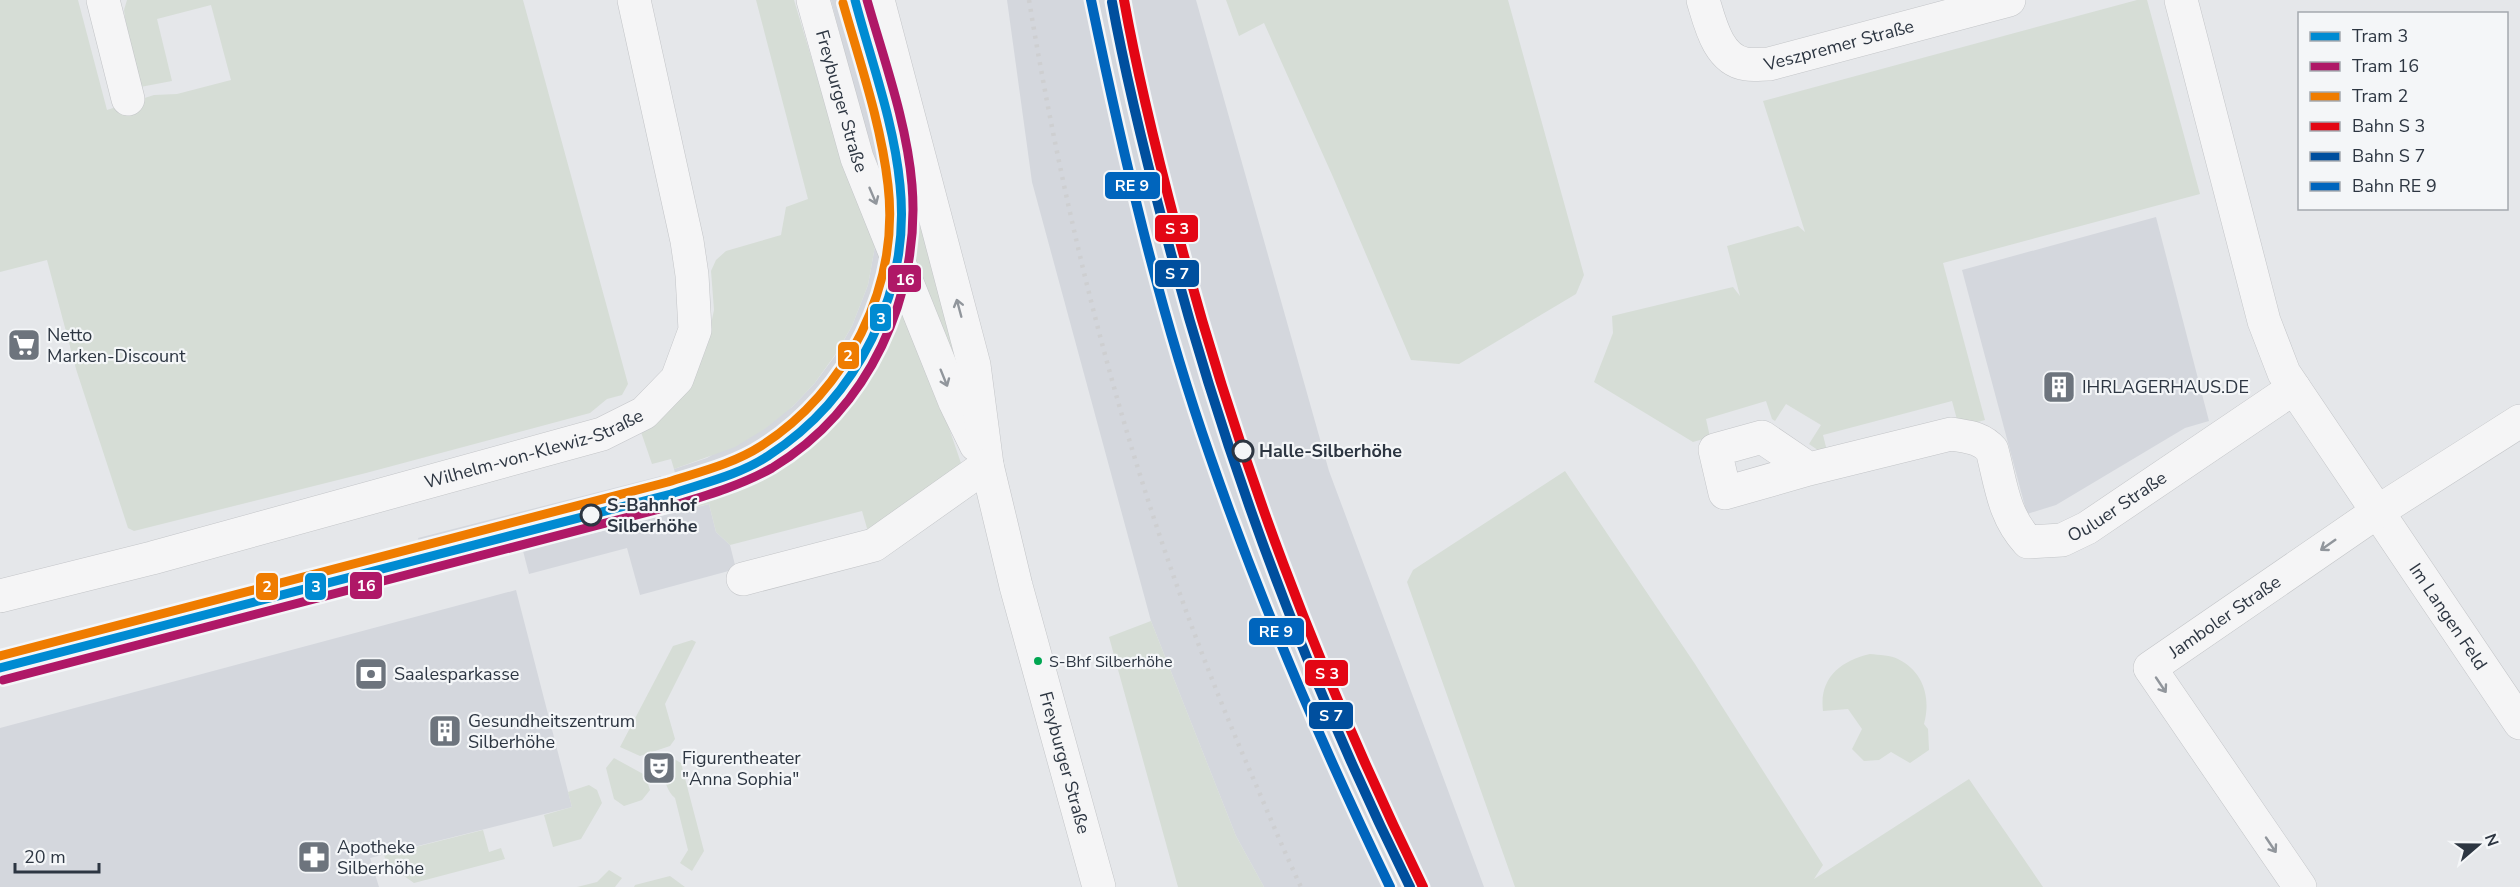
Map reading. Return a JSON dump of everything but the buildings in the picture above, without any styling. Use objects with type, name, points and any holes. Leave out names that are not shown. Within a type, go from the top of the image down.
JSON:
[{"type":"street","points":[[103,0],[128,99]]},
{"type":"street","name":"Wilhelm-von-Klewiz-Straße","points":[[0,596],[152,558],[602,434],[644,413],[677,379],[695,330],[692,275],[687,241],[634,0]]},
{"type":"street","name":"Freyburger Straße","points":[[813,0],[857,158],[955,402],[987,465]]},
{"type":"street","name":"Freyburger Straße","points":[[878,0],[974,365],[987,465],[1016,586],[1099,887]]},
{"type":"street","name":"Veszpremer Straße","points":[[1703,0],[1719,43],[1730,58],[1745,64],[1770,64],[2009,0]]},
{"type":"street","points":[[2181,0],[2264,321],[2284,373],[2376,512]]},
{"type":"street","name":"Ouluer Straße","points":[[1809,469],[1951,434],[1971,437],[1985,442],[1992,450],[2009,518],[2016,530],[2028,542],[2062,540],[2087,528],[2294,388]]},
{"type":"street","name":"Jamboler Straße","points":[[2300,887],[2150,668],[2376,512],[2520,421]]},
{"type":"street","points":[[743,579],[874,545],[987,465]]},
{"type":"street","name":"Im Langen Feld","points":[[2376,512],[2520,723]]},
{"type":"shaded area","points":[[0,0],[78,0],[107,110],[154,95],[177,94],[231,80],[211,5],[157,19],[172,81],[135,88],[124,10],[127,0],[523,0],[628,384],[622,395],[607,399],[590,413],[366,473],[134,531],[128,528],[76,369],[47,260],[0,272]]},
{"type":"shaded area","points":[[756,0],[794,0],[842,160],[875,246],[868,285],[852,326],[814,384],[792,407],[766,428],[735,447],[674,469],[671,459],[652,464],[641,432],[697,369],[705,352],[714,310],[711,271],[716,260],[726,251],[781,235],[786,207],[808,199]]},
{"type":"shaded area","points":[[831,0],[862,0],[906,172],[909,231],[906,260],[866,133]]},
{"type":"shaded area","points":[[1007,0],[1196,0],[1329,471],[1484,887],[1264,887],[1236,836],[1151,621],[1032,182]]},
{"type":"shaded area","points":[[1226,0],[1508,0],[1584,275],[1576,294],[1459,364],[1411,360],[1264,23],[1239,36]]},
{"type":"shaded area","points":[[2137,0],[2147,0],[2200,194],[1943,263],[1985,420],[1959,427],[1952,401],[1823,435],[1828,455],[1825,455],[1809,444],[1821,425],[1786,404],[1775,421],[1772,419],[1766,401],[1706,419],[1710,437],[1693,442],[1594,382],[1613,333],[1612,316],[1733,287],[1740,296],[1727,246],[1798,226],[1805,232],[1763,101]]},
{"type":"shaded area","points":[[911,167],[984,425],[906,260],[909,231],[906,172]]},
{"type":"shaded area","name":"IHRLAGERHAUS.DE","points":[[2156,217],[2209,421],[2185,428],[2056,505],[2027,514],[1962,270]]},
{"type":"shaded area","points":[[875,246],[898,299],[867,363],[850,389],[831,412],[787,452],[739,479],[681,498],[674,469],[707,458],[792,407],[814,384],[835,356],[852,326],[868,285]]},
{"type":"shaded area","points":[[898,299],[937,393],[963,469],[869,535],[862,511],[730,545],[716,532],[709,504],[686,509],[681,498],[722,484],[758,468],[789,449],[816,427],[840,402],[861,372]]},
{"type":"shaded area","points":[[1565,471],[1695,664],[1823,865],[1814,879],[1969,779],[2043,887],[1515,887],[1407,582],[1413,570]]},
{"type":"shaded area","points":[[661,476],[668,501],[425,564],[418,538]]},
{"type":"shaded area","points":[[709,504],[716,532],[730,545],[736,569],[640,595],[627,548],[529,574],[523,551]]},
{"type":"shaded area","points":[[516,590],[572,807],[370,858],[379,887],[0,887],[0,728]]},
{"type":"shaded area","points":[[1151,621],[1236,836],[1264,887],[1178,887],[1109,637]]},
{"type":"shaded area","points":[[692,640],[696,642],[665,704],[675,739],[670,746],[640,756],[620,747],[673,646]]},
{"type":"shaded area","points":[[1870,654],[1888,656],[1907,664],[1919,678],[1926,695],[1924,724],[1928,729],[1929,750],[1910,763],[1891,752],[1879,760],[1864,761],[1852,749],[1862,729],[1848,709],[1823,711],[1824,689],[1828,680],[1849,661]]},
{"type":"shaded area","points":[[614,758],[645,775],[650,790],[642,800],[624,806],[614,799],[606,768]]},
{"type":"shaded area","points":[[674,759],[681,763],[704,851],[692,871],[680,863],[688,850],[675,798],[669,791],[664,777],[664,763]]},
{"type":"shaded area","points":[[589,785],[597,790],[602,803],[581,839],[553,847],[544,815],[572,807],[568,792]]},
{"type":"shaded area","points":[[483,830],[489,852],[501,848],[505,859],[414,883],[387,864],[384,855]]},
{"type":"shaded area","points":[[609,870],[622,878],[615,887],[577,887],[597,882]]},
{"type":"shaded area","points":[[670,876],[685,887],[634,887],[635,885]]},
{"type":"railway","points":[[1029,0],[1067,199],[1090,296],[1144,488],[1211,677],[1301,887]]},
{"type":"tram line","name":"3","points":[[0,668],[671,494],[721,478],[757,463],[800,432],[828,404],[852,373],[872,339],[887,302],[897,264],[901,225],[897,161],[893,138],[855,0]]},
{"type":"tram line","name":"16","points":[[3,680],[675,505],[749,480],[772,468],[806,444],[836,415],[861,382],[882,346],[897,308],[908,267],[913,226],[909,162],[894,92],[867,0]]},
{"type":"tram line","name":"2","points":[[0,656],[668,482],[739,458],[761,446],[792,423],[819,396],[842,366],[861,333],[876,298],[885,261],[890,223],[885,162],[869,93],[843,3]]},
{"type":"transit line","points":[[1091,0],[1143,230],[1191,400],[1271,620],[1340,781],[1390,887]]},
{"type":"transit line","points":[[1124,0],[1148,116],[1177,230],[1226,400],[1254,483],[1315,646],[1385,807],[1423,887]]},
{"type":"transit line","points":[[1112,2],[1136,117],[1165,231],[1188,316],[1241,483],[1302,647],[1336,727],[1410,887]]},
{"type":"place","name":"Netto Marken-Discount","points":[[24,345]]},
{"type":"place","name":"IHRLAGERHAUS.DE","points":[[2059,387]]},
{"type":"place","name":"Halle-Silberhöhe","points":[[1243,451]]},
{"type":"place","name":"S-Bahnhof Silberhöhe","points":[[591,515]]},
{"type":"place","name":"S-Bhf Silberhöhe","points":[[1038,661]]},
{"type":"place","name":"Saalesparkasse","points":[[371,674]]},
{"type":"place","name":"Gesundheitszentrum Silberhöhe","points":[[445,731]]},
{"type":"place","name":"Figurentheater \"Anna Sophia\"","points":[[659,768]]},
{"type":"place","name":"Apotheke Silberhöhe","points":[[314,857]]}]
